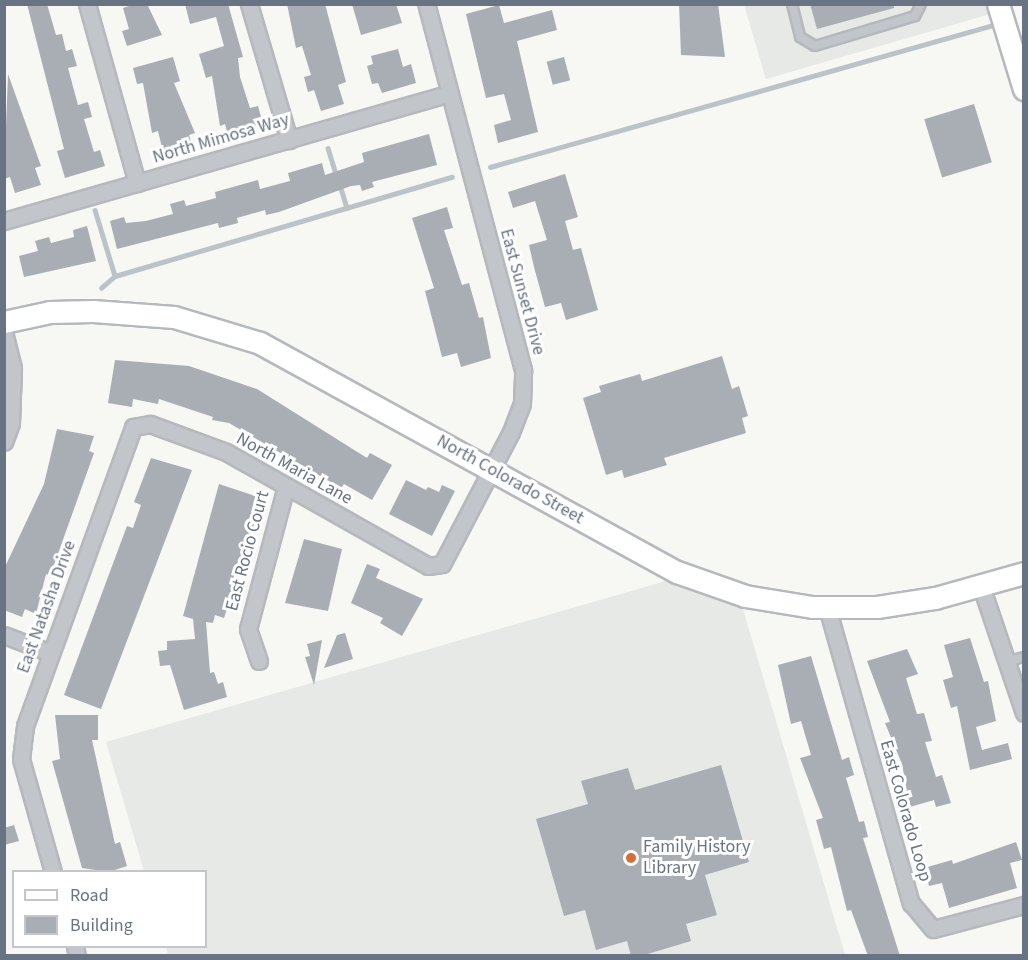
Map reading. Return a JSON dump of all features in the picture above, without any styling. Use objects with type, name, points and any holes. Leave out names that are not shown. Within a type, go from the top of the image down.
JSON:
[{"type":"street","points":[[87,4],[137,183]]},
{"type":"street","points":[[249,4],[288,140]]},
{"type":"street","name":"East Sunset Drive","points":[[426,4],[523,370],[519,414],[442,564],[428,566]]},
{"type":"street","points":[[998,4],[1023,89]]},
{"type":"street","name":"North Mimosa Way","points":[[4,221],[448,94]]},
{"type":"street","name":"North Colorado Street","points":[[4,322],[82,311],[174,317],[260,343],[677,572],[746,596],[827,607],[877,607],[981,586],[1023,573]]},
{"type":"street","points":[[4,332],[13,369],[11,423],[4,442]]},
{"type":"street","name":"North Maria Lane","points":[[133,427],[150,424],[226,452],[428,566]]},
{"type":"street","name":"East Natasha Drive","points":[[52,870],[21,759],[25,726],[133,427]]},
{"type":"street","name":"East Rocio Court","points":[[259,661],[248,628],[286,486]]},
{"type":"street","points":[[981,586],[1023,713]]},
{"type":"street","name":"East Colorado Loop","points":[[827,607],[911,903],[933,928],[1023,905]]},
{"type":"street","points":[[4,635],[51,652]]},
{"type":"lane","points":[[792,4],[800,37],[815,46],[915,16],[921,4]]},
{"type":"lane","points":[[1005,663],[1023,657]]},
{"type":"shaded area","points":[[991,4],[994,13],[766,79],[744,5]]},
{"type":"shaded area","points":[[666,581],[743,609],[845,955],[168,955],[166,948],[207,948],[207,870],[144,870],[106,742]]},
{"type":"building","points":[[27,4],[47,4],[56,35],[62,34],[66,51],[72,49],[77,66],[68,68],[78,105],[88,102],[92,117],[84,119],[94,152],[100,150],[105,166],[65,178],[57,151],[64,149]]},
{"type":"building","points":[[135,4],[147,4],[162,35],[127,46],[122,31],[129,29],[123,8]]},
{"type":"building","points":[[185,4],[228,4],[243,57],[238,58],[240,77],[250,108],[258,106],[263,124],[228,135],[225,124],[220,126],[212,76],[206,78],[199,54],[224,46],[216,17],[190,24]]},
{"type":"building","points":[[287,4],[325,4],[346,82],[338,85],[344,104],[321,111],[314,90],[308,92],[304,77],[311,75],[302,46],[296,48]]},
{"type":"building","points":[[352,4],[396,4],[402,23],[361,35]]},
{"type":"building","points":[[679,4],[718,4],[725,57],[681,55]]},
{"type":"building","points":[[810,4],[894,4],[894,8],[817,29]]},
{"type":"building","points":[[499,5],[504,23],[552,10],[557,30],[517,41],[538,132],[498,143],[494,125],[511,120],[504,94],[486,98],[466,14]]},
{"type":"building","points":[[398,49],[403,67],[411,64],[416,83],[382,93],[378,83],[372,84],[367,66],[373,64],[371,56]]},
{"type":"building","points":[[173,57],[180,81],[174,83],[195,133],[189,135],[192,145],[163,152],[158,131],[152,133],[143,83],[137,84],[133,68]]},
{"type":"building","points":[[564,57],[570,80],[553,85],[547,62]]},
{"type":"building","points":[[8,74],[41,166],[35,168],[41,185],[15,193],[10,177],[4,179]]},
{"type":"building","points":[[974,104],[992,162],[942,178],[924,119]]},
{"type":"building","points":[[429,134],[437,165],[372,182],[374,187],[362,191],[360,185],[351,186],[279,212],[266,215],[265,210],[237,218],[238,223],[219,228],[218,223],[117,249],[110,221],[124,217],[126,223],[146,221],[173,214],[170,204],[184,200],[186,206],[216,198],[215,192],[258,180],[260,189],[290,181],[288,173],[322,163],[325,175],[364,162],[362,153]]},
{"type":"building","points":[[565,174],[578,217],[565,221],[573,250],[581,248],[598,310],[566,320],[561,303],[545,307],[534,267],[529,245],[547,240],[535,201],[513,208],[508,192]]},
{"type":"building","points":[[447,207],[453,228],[444,230],[462,285],[469,283],[479,318],[483,317],[491,358],[461,367],[457,353],[442,357],[425,291],[434,288],[412,218]]},
{"type":"building","points":[[87,226],[96,261],[24,277],[19,256],[38,251],[35,241],[49,237],[51,243],[74,237],[73,230]]},
{"type":"building","points":[[722,356],[732,389],[739,386],[748,416],[742,418],[746,433],[664,458],[667,465],[624,478],[622,470],[606,475],[583,398],[601,392],[599,386],[640,374],[642,381]]},
{"type":"building","points":[[115,360],[189,366],[257,389],[367,458],[370,453],[392,465],[372,500],[344,484],[341,488],[229,423],[212,420],[213,417],[159,399],[158,404],[133,399],[132,407],[108,403]]},
{"type":"building","points":[[57,429],[94,436],[89,451],[94,453],[50,576],[46,574],[36,614],[25,609],[22,617],[4,610],[4,569],[44,484]]},
{"type":"building","points":[[151,458],[192,470],[101,709],[64,695],[127,526],[133,528],[141,505],[134,502]]},
{"type":"building","points":[[406,480],[426,490],[428,487],[439,492],[442,485],[455,491],[432,536],[389,514]]},
{"type":"building","points":[[219,484],[258,497],[253,510],[258,512],[224,618],[215,615],[213,623],[206,622],[210,673],[214,672],[218,684],[223,682],[227,697],[184,710],[170,665],[160,666],[158,651],[167,650],[167,641],[195,639],[193,619],[183,616]]},
{"type":"building","points":[[304,539],[342,549],[328,611],[285,603]]},
{"type":"building","points":[[367,564],[380,569],[376,578],[423,599],[402,636],[380,623],[383,618],[351,603]]},
{"type":"building","points":[[345,633],[353,659],[324,668],[337,635]]},
{"type":"building","points":[[970,638],[984,682],[988,681],[996,721],[976,727],[982,750],[1008,743],[1012,759],[970,770],[957,706],[951,708],[943,680],[953,677],[944,645]]},
{"type":"building","points":[[322,640],[314,685],[305,657],[310,656],[307,644]]},
{"type":"building","points":[[907,649],[918,674],[906,678],[917,714],[924,713],[932,741],[925,742],[936,777],[942,775],[951,803],[936,807],[934,800],[910,807],[902,764],[885,723],[890,722],[867,661]]},
{"type":"building","points":[[811,656],[842,760],[849,757],[854,775],[846,778],[859,822],[864,821],[868,837],[863,838],[900,956],[868,956],[851,910],[847,911],[831,847],[824,849],[816,820],[823,818],[800,758],[811,755],[801,721],[791,724],[778,665]]},
{"type":"building","points":[[55,715],[98,715],[98,740],[92,740],[115,844],[120,842],[127,866],[115,870],[82,868],[52,761],[60,759]]},
{"type":"building","points":[[721,765],[749,862],[705,875],[717,915],[686,924],[691,941],[641,956],[631,956],[627,941],[596,950],[585,910],[564,916],[536,819],[588,804],[581,781],[628,768],[635,790]]},
{"type":"building","points":[[14,825],[19,841],[4,845],[4,828]]},
{"type":"building","points":[[1016,842],[1022,860],[1010,863],[1017,888],[949,908],[942,883],[929,886],[924,868],[952,860],[953,864]]},
{"type":"waterway","points":[[490,167],[990,26]]},
{"type":"waterway","points":[[328,148],[337,177]]},
{"type":"waterway","points":[[101,288],[115,276],[452,177]]},
{"type":"waterway","points":[[340,185],[347,208]]},
{"type":"waterway","points":[[95,210],[115,276]]},
{"type":"place","name":"Family History Library","points":[[631,858]]}]
